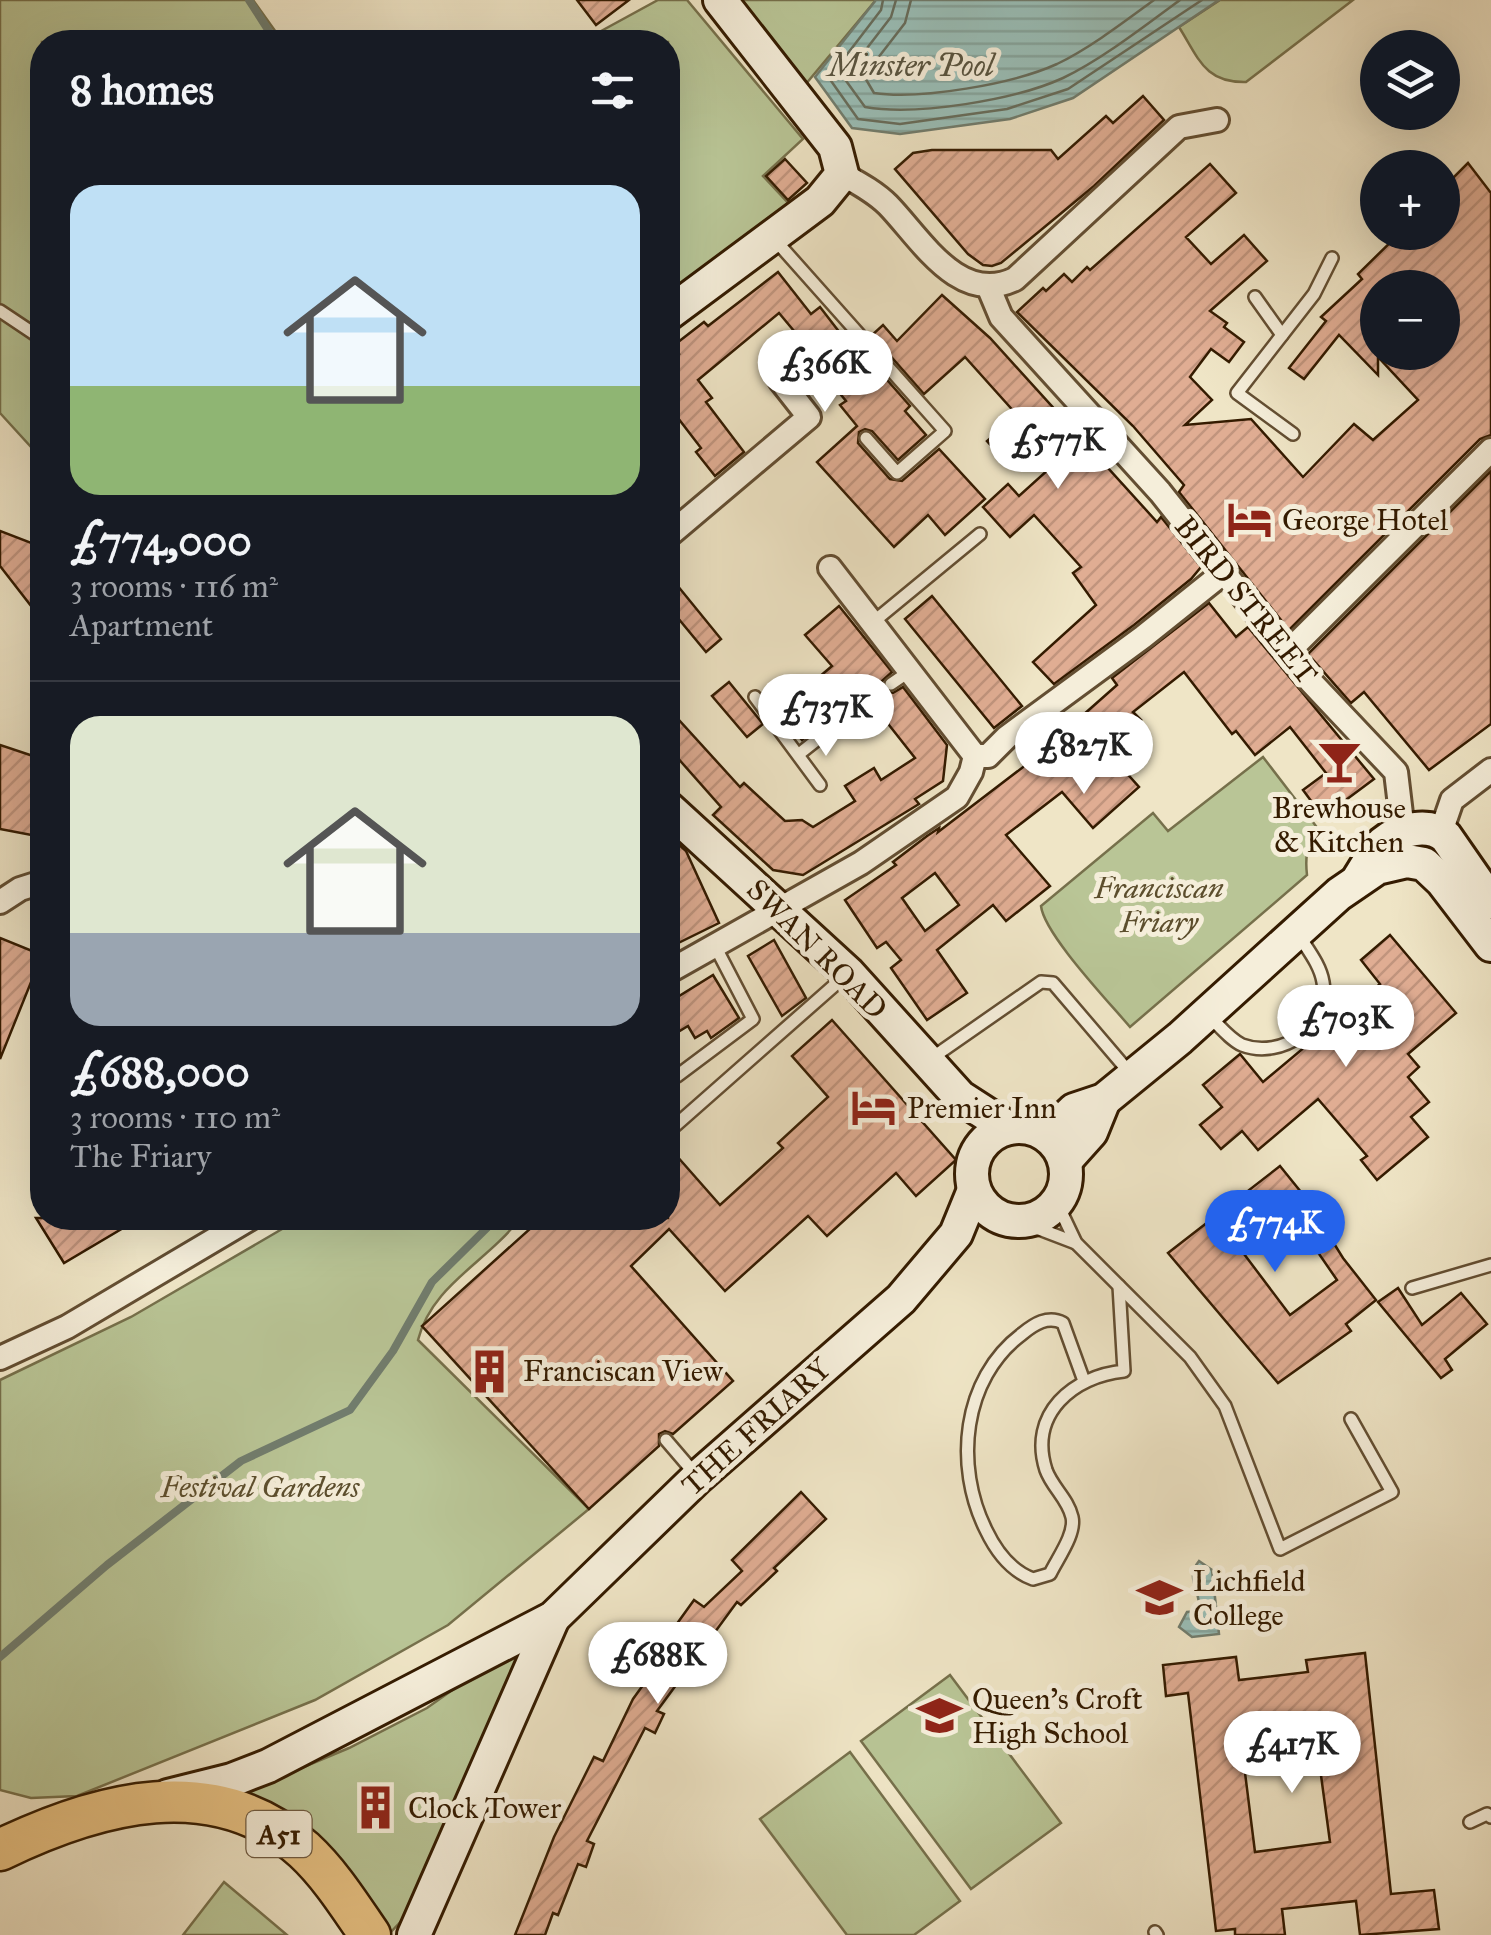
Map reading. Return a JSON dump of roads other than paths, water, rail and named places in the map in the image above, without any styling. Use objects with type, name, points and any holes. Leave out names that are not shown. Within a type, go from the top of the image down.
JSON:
[{"type":"highway","name":"THE FRIARY","points":[[12,1832],[149,1801],[208,1804],[244,1812],[304,1850],[339,1890],[370,1935]]},
{"type":"street","points":[[720,0],[835,147],[842,174],[885,202],[940,265],[963,279],[988,286],[1002,285],[1014,278],[1180,127],[1217,120]]},
{"type":"street","points":[[680,305],[820,201],[842,174]]},
{"type":"street","name":"BIRD STREET","points":[[988,286],[1001,317],[1160,492],[1310,682],[1396,772],[1409,846]]},
{"type":"street","points":[[680,526],[810,417],[780,380]]},
{"type":"street","points":[[1288,652],[1491,450]]},
{"type":"street","points":[[830,568],[872,623],[901,678],[974,756],[988,756],[1007,737],[1223,573]]},
{"type":"street","points":[[680,965],[861,863],[957,796],[971,772],[974,756]]},
{"type":"street","points":[[1440,832],[1452,800],[1491,770]]},
{"type":"street","name":"SWAN ROAD","points":[[680,819],[848,973],[960,1097],[1008,1128]]},
{"type":"street","points":[[1056,1149],[1028,1128],[1008,1128],[993,1134],[975,1156],[972,1180],[980,1202],[1008,1219],[1032,1220],[1057,1203],[1064,1188],[1056,1149],[1074,1110],[1104,1100],[1355,883],[1409,846],[1425,828],[1440,832],[1491,902]]},
{"type":"street","points":[[1409,846],[1442,881],[1491,945]]},
{"type":"street","points":[[0,902],[30,888]]},
{"type":"street","name":"SWAN ROAD","points":[[960,1097],[975,1156]]},
{"type":"street","name":"THE FRIARY","points":[[149,1801],[232,1780],[268,1766],[553,1618],[698,1477],[901,1299],[956,1234],[974,1190]]},
{"type":"street","name":"THE FRIARY","points":[[956,1234],[1008,1219]]},
{"type":"street","points":[[0,1358],[67,1327],[231,1230]]},
{"type":"street","name":"THE FRIARY","points":[[414,1935],[553,1618]]},
{"type":"lane","points":[[772,236],[945,431],[898,473],[866,438]]},
{"type":"lane","points":[[1293,434],[1237,393],[1314,294],[1332,258]]},
{"type":"lane","points":[[1255,296],[1282,335]]},
{"type":"lane","points":[[0,311],[30,330]]},
{"type":"lane","points":[[872,623],[980,534]]},
{"type":"lane","points":[[756,697],[820,785]]},
{"type":"lane","points":[[800,754],[866,701]]},
{"type":"lane","points":[[1207,1014],[1237,1043],[1256,1049],[1279,1048],[1310,1027],[1321,1012],[1323,982],[1298,934]]},
{"type":"lane","points":[[680,1074],[754,1019],[714,944]]},
{"type":"lane","points":[[680,1121],[848,973]]},
{"type":"lane","points":[[928,1061],[1030,986],[1041,982],[1053,983],[1132,1076]]},
{"type":"lane","points":[[1057,1203],[1076,1244],[1190,1357],[1225,1406],[1280,1549],[1392,1492],[1351,1419]]},
{"type":"lane","points":[[1008,1219],[1076,1244]]},
{"type":"lane","points":[[1412,1288],[1491,1265]]},
{"type":"lane","points":[[1084,1381],[1063,1323],[1055,1319],[1043,1321],[1018,1337],[990,1366],[970,1418],[968,1472],[981,1520],[994,1546],[1010,1564],[1033,1579],[1050,1574],[1072,1528],[1072,1518],[1043,1459],[1047,1424],[1069,1389],[1098,1374],[1124,1372],[1119,1286]]},
{"type":"lane","points":[[666,1440],[698,1477]]},
{"type":"lane","points":[[1470,1822],[1487,1814],[1491,1817]]},
{"type":"water","name":"Minster Pool","points":[[876,0],[1219,0],[1073,98],[1010,119],[900,134],[852,128],[815,77]]},
{"type":"water","points":[[1199,1561],[1212,1570],[1219,1634],[1192,1637],[1179,1627],[1187,1612],[1199,1611],[1193,1574]]},
{"type":"waterway","points":[[249,0],[268,30]]},
{"type":"waterway","points":[[0,1657],[107,1565],[241,1461],[350,1410],[393,1351],[432,1282],[485,1230]]},
{"type":"place","name":"George Hotel","points":[[1249,520]]},
{"type":"place","name":"Brewhouse & Kitchen","points":[[1339,761]]},
{"type":"place","name":"Premier Inn","points":[[874,1108]]},
{"type":"place","name":"Franciscan View","points":[[490,1371]]},
{"type":"place","name":"Lichfield College","points":[[1160,1598]]},
{"type":"place","name":"Queen's Croft High School","points":[[939,1716]]},
{"type":"place","name":"Clock Tower","points":[[375,1808]]},
{"type":"park label","name":"Franciscan Friary","points":[[1159,905]]},
{"type":"park label","name":"Festival Gardens","points":[[260,1487]]}]
